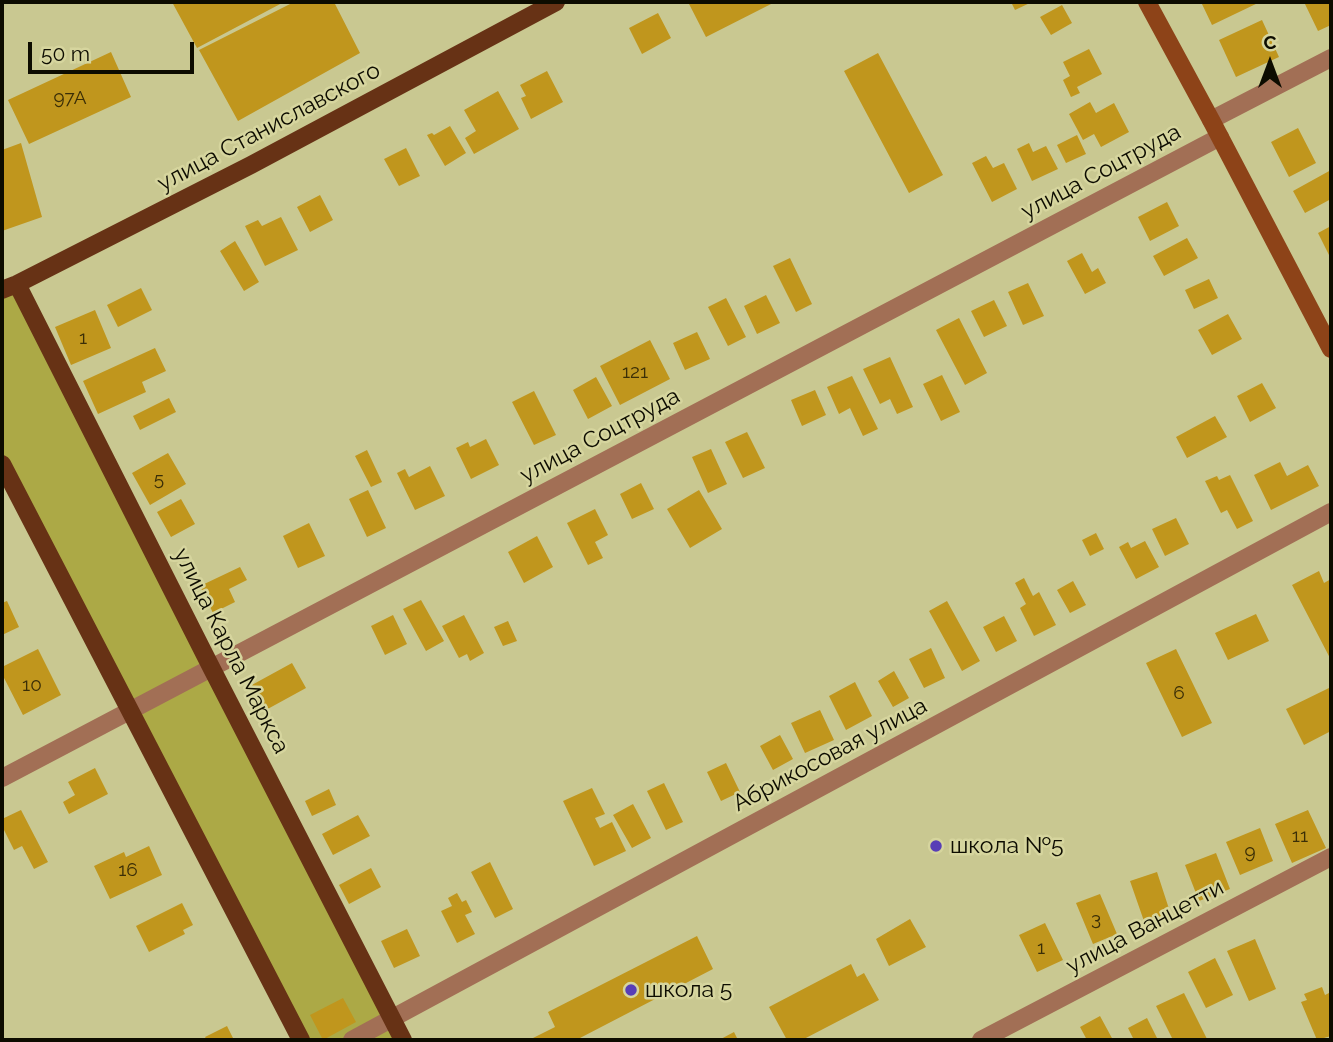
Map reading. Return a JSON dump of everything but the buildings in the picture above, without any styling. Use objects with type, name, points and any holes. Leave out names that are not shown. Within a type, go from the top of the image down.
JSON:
[{"type":"main road","name":"улица Станиславского","points":[[10,287],[251,165],[556,2]]},
{"type":"main road","points":[[1147,2],[1331,349]]},
{"type":"main road","name":"улица Карла Маркса","points":[[10,287],[212,669],[403,1040]]},
{"type":"main road","points":[[2,464],[301,1040]]},
{"type":"street","name":"улица Соцтруда","points":[[1211,120],[1331,58]]},
{"type":"street","name":"улица Соцтруда","points":[[2,778],[1220,137]]},
{"type":"street","name":"Абрикосовая улица","points":[[352,1040],[1331,512]]},
{"type":"street","name":"улица Ванцетти","points":[[981,1040],[1331,857]]},
{"type":"shaded area","points":[[17,284],[405,1040],[301,1040],[2,464],[2,290]]},
{"type":"place","name":"школа №5","points":[[936,846]]},
{"type":"place","name":"школа 5","points":[[631,990]]}]
